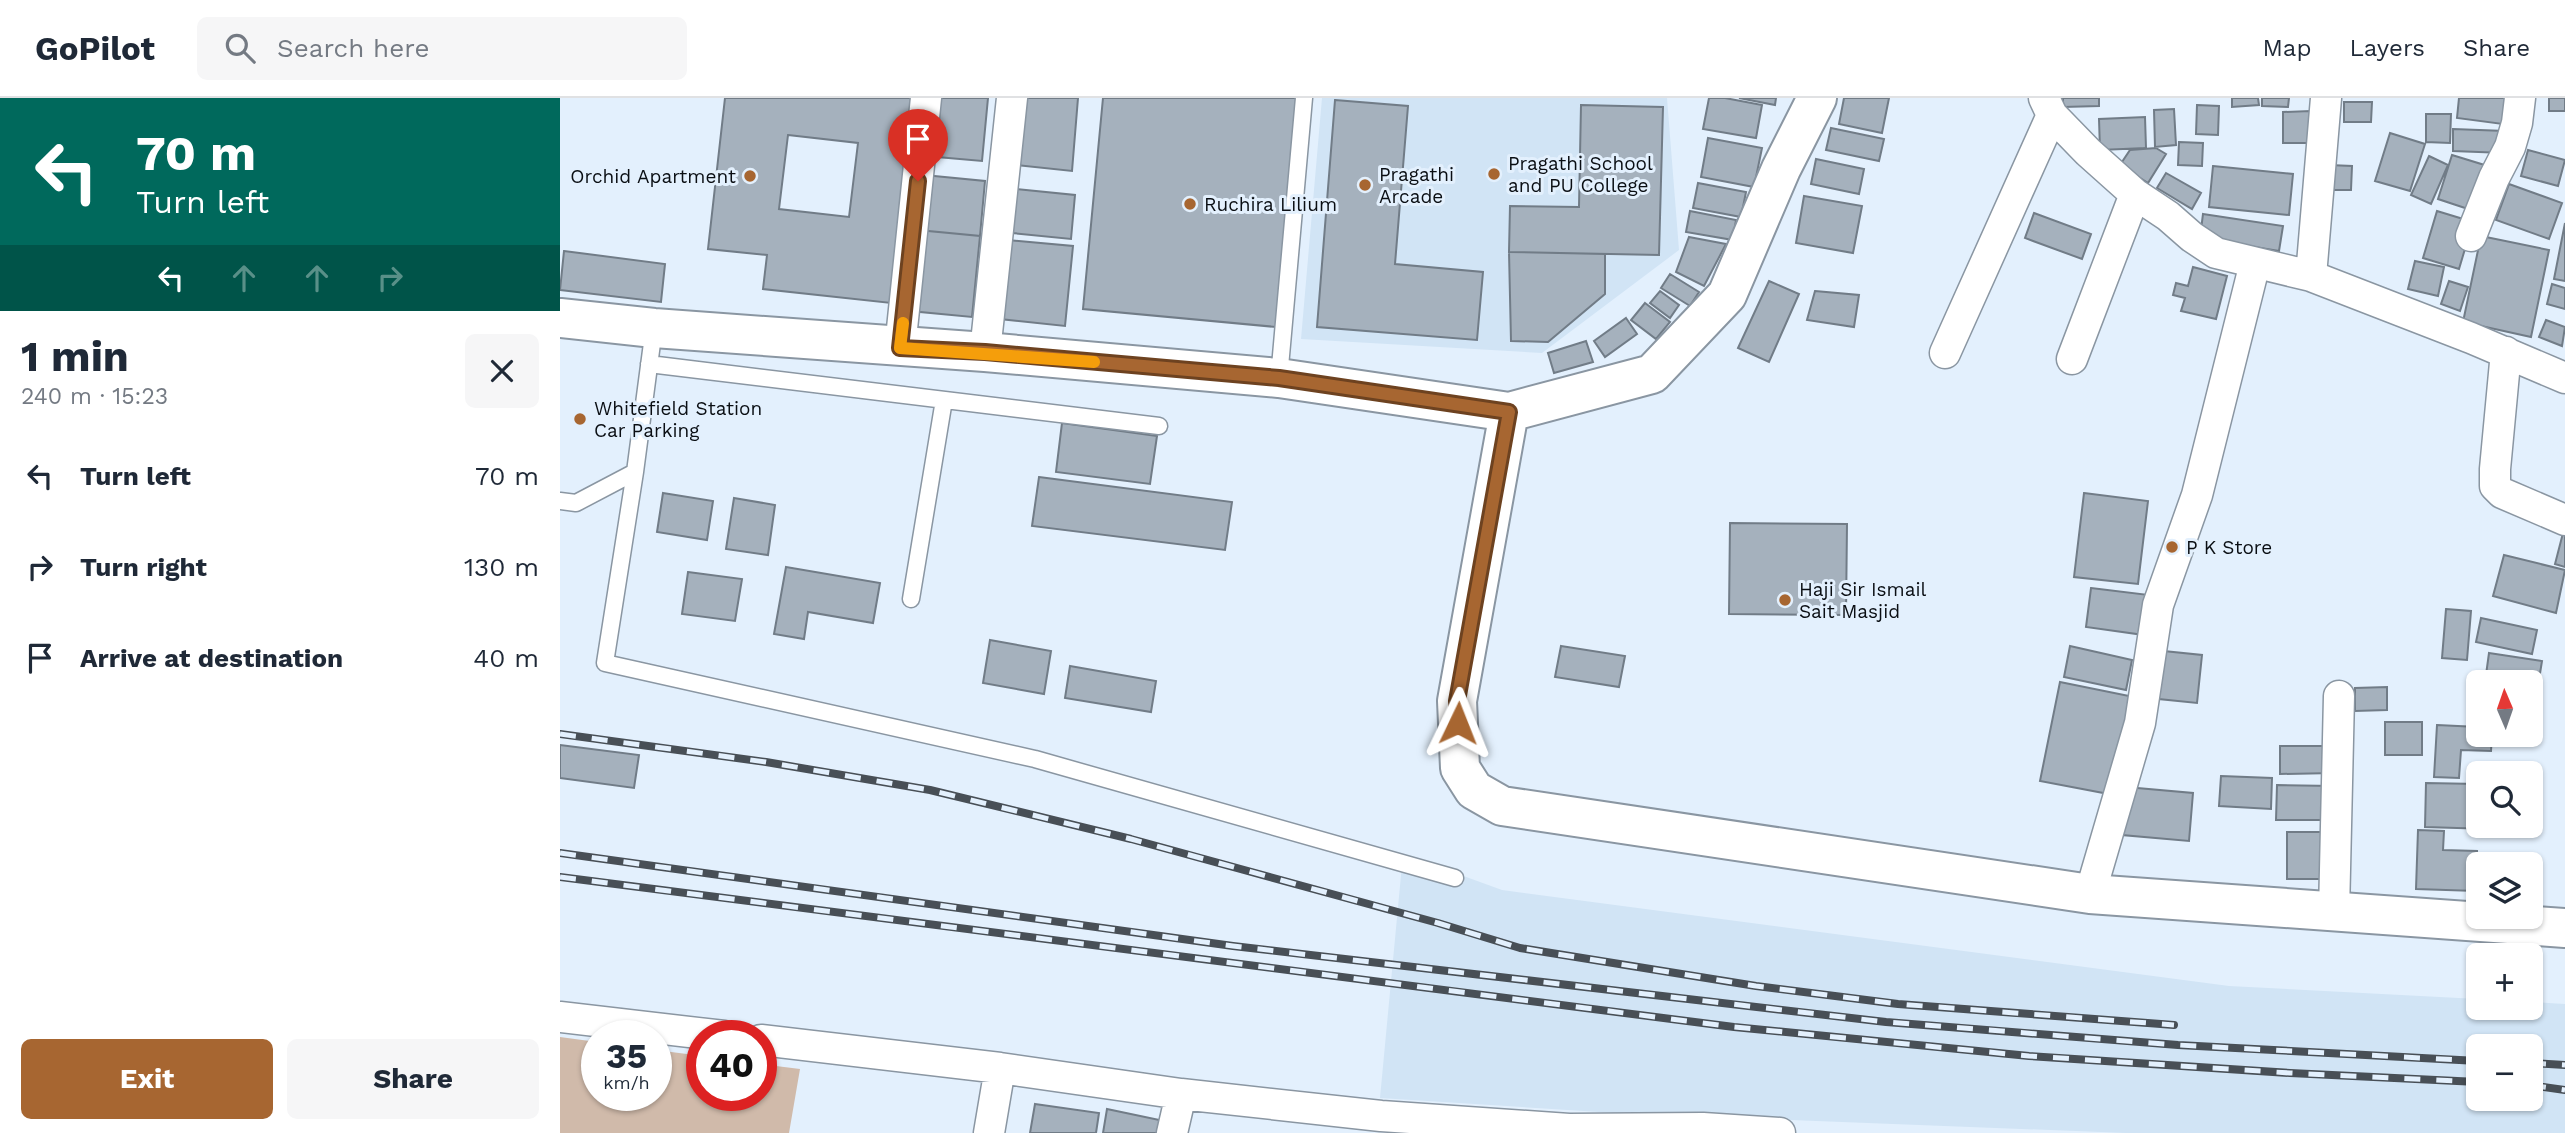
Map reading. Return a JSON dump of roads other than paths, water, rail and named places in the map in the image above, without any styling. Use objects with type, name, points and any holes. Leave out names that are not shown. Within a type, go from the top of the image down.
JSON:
[{"type":"street","points":[[900,348],[926,98]]},
{"type":"street","points":[[985,352],[1012,98]]},
{"type":"street","points":[[560,318],[652,346],[900,348],[985,352],[1279,378],[1509,412],[1652,374],[1727,295],[1781,170],[1817,98]]},
{"type":"street","points":[[2311,276],[2326,98]]},
{"type":"street","points":[[2471,236],[2494,178],[2510,147],[2521,98]]},
{"type":"street","points":[[1945,353],[2048,106],[2088,152],[2135,194],[2216,253],[2311,276],[2506,352],[2565,378]]},
{"type":"street","points":[[2072,359],[2135,194]]},
{"type":"street","points":[[2090,894],[2140,723],[2158,605],[2197,495],[2255,263]]},
{"type":"street","points":[[2506,352],[2495,486],[2502,493],[2565,520]]},
{"type":"street","points":[[1509,412],[1457,701],[1460,768],[1474,790],[1502,806],[2090,894],[2565,928]]},
{"type":"street","points":[[2334,913],[2339,696]]},
{"type":"street","points":[[560,1017],[686,1032]]},
{"type":"street","points":[[777,1042],[1000,1068],[1181,1094],[1381,1116],[1568,1131],[1780,1133]]},
{"type":"street","points":[[989,1133],[1000,1068]]},
{"type":"street","points":[[1172,1133],[1181,1094]]},
{"type":"lane","points":[[1279,378],[1304,98]]},
{"type":"lane","points":[[1159,426],[944,400],[652,346],[604,663],[1035,760],[1455,878]]},
{"type":"lane","points":[[911,599],[944,400]]},
{"type":"lane","points":[[560,501],[576,503],[635,472]]},
{"type":"railway","points":[[560,734],[766,762],[930,790],[1131,839],[1520,948],[1756,986],[1898,1004],[2174,1025]]},
{"type":"railway","points":[[560,853],[1233,946],[1886,1022],[2178,1045],[2466,1060]]},
{"type":"railway","points":[[560,877],[1734,1027],[2029,1056],[2466,1081]]},
{"type":"railway","points":[[2543,1064],[2565,1065]]},
{"type":"railway","points":[[2543,1087],[2565,1090]]},
{"type":"place","name":"Pragathi School and PU College","points":[[1494,174]]},
{"type":"place","name":"Orchid Apartment","points":[[750,176]]},
{"type":"place","name":"Pragathi Arcade","points":[[1365,185]]},
{"type":"place","name":"Ruchira Lilium","points":[[1190,204]]},
{"type":"place","name":"Whitefield Station Car Parking","points":[[580,419]]},
{"type":"place","name":"P K Store","points":[[2172,547]]},
{"type":"place","name":"Haji Sir Ismail Sait Masjid","points":[[1785,600]]}]
